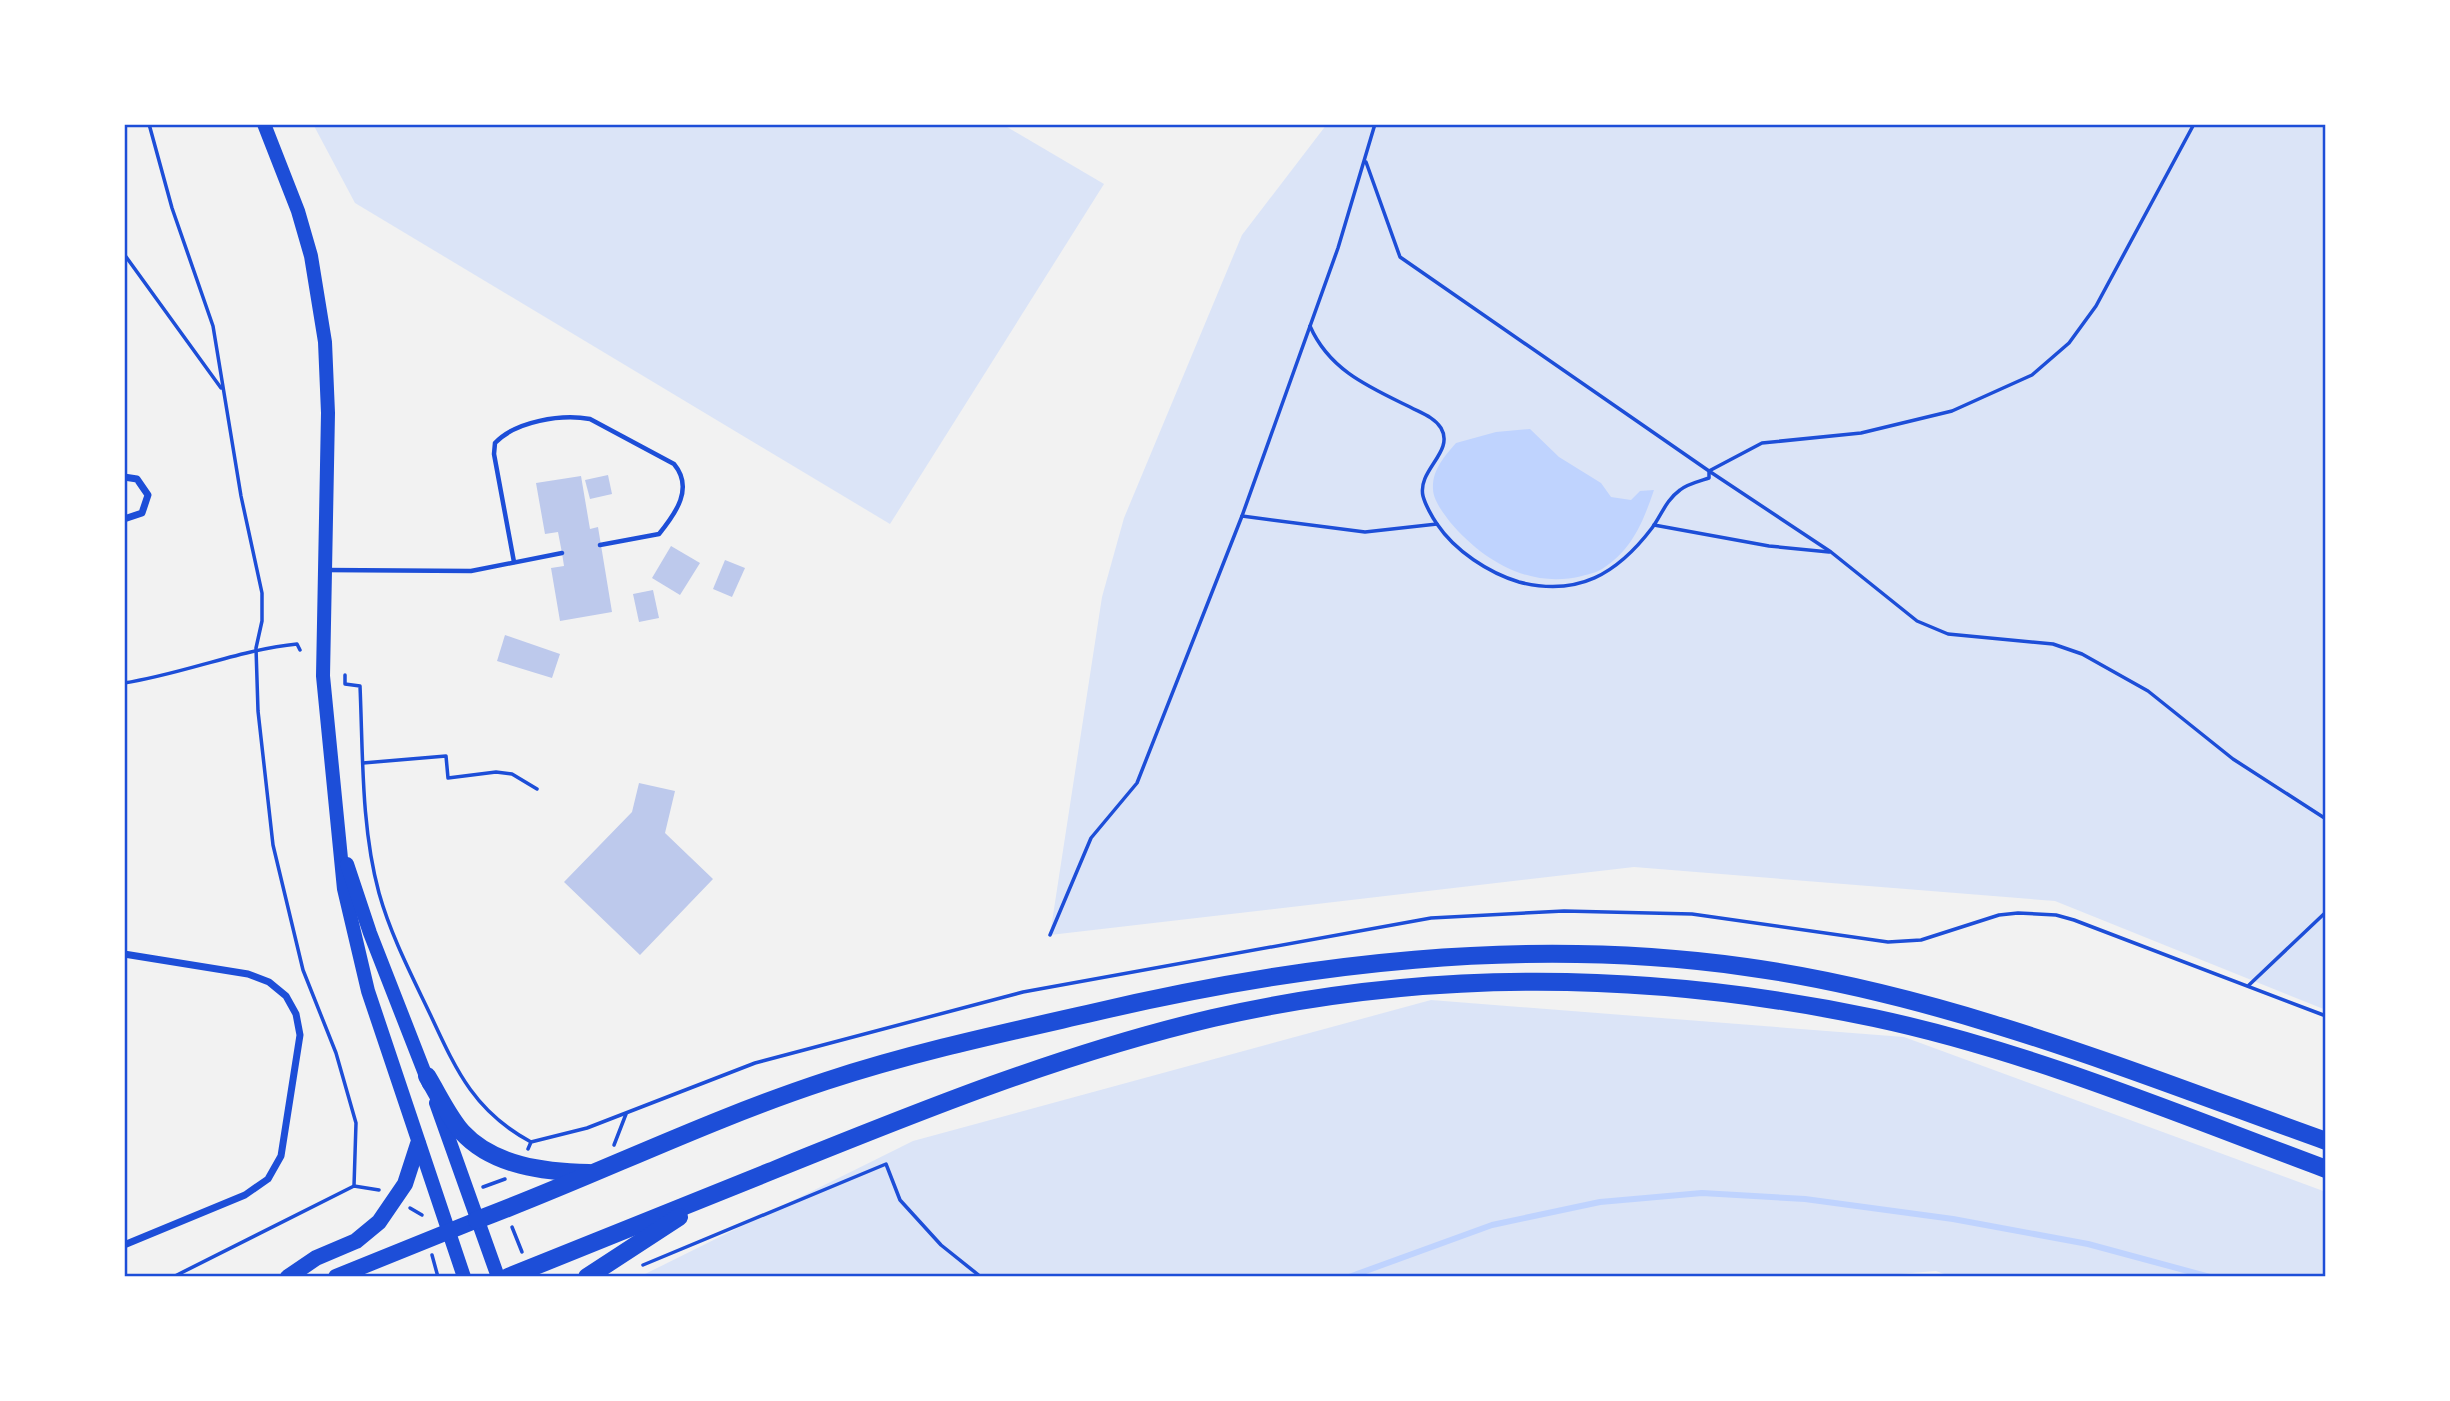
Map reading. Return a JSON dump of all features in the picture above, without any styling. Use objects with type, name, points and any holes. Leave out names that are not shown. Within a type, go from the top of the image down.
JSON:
[{"type":"highway","points":[[336,1277],[740,1112],[825,1081],[910,1055],[1174,992],[1253,978],[1415,960],[1522,954],[1685,960],[1749,967],[1872,990],[1963,1014],[2062,1046],[2326,1141]]},
{"type":"highway","points":[[508,1277],[966,1095],[1155,1034],[1285,1004],[1433,986],[1546,981],[1665,985],[1735,993],[1912,1027],[2056,1072],[2326,1169]]},
{"type":"highway","points":[[427,1076],[461,1131],[492,1154],[543,1170],[596,1173]]},
{"type":"highway","points":[[288,1277],[316,1258],[355,1241],[379,1222],[405,1184],[418,1143]]},
{"type":"highway","points":[[587,1277],[621,1258],[705,1198]]},
{"type":"main road","points":[[264,124],[311,256],[325,342],[328,413],[323,676],[344,889],[358,953],[464,1277]]},
{"type":"main road","points":[[339,839],[370,933],[427,1076],[498,1277]]},
{"type":"street","points":[[124,477],[137,479],[148,495],[142,513],[124,519]]},
{"type":"street","points":[[124,954],[248,974],[269,982],[286,996],[296,1014],[300,1035],[281,1156],[268,1179],[245,1195],[124,1245]]},
{"type":"lane","points":[[514,562],[494,454],[495,443],[511,429],[521,426],[579,417],[590,419],[674,464],[681,473],[682,500],[659,534],[600,545]]},
{"type":"lane","points":[[324,570],[471,571],[562,553]]},
{"type":"path","points":[[149,124],[172,208],[213,326],[222,389],[262,593],[262,621],[256,648],[258,710],[274,845],[303,970],[336,1053],[356,1123],[354,1186]]},
{"type":"path","points":[[1050,935],[1091,838],[1137,783],[1242,516],[1366,162],[1375,124]]},
{"type":"path","points":[[1709,471],[1762,443],[1861,433],[1952,411],[2032,375],[2069,344],[2096,306],[2194,124]]},
{"type":"path","points":[[1366,162],[1401,257],[1709,471],[1831,552],[1917,621],[1948,634],[2053,644],[2082,654],[2148,691],[2233,759],[2326,819]]},
{"type":"path","points":[[124,254],[222,389]]},
{"type":"path","points":[[1310,326],[1317,343],[1333,362],[1364,384],[1435,420],[1443,430],[1443,448],[1426,473],[1422,495],[1437,524],[1466,553],[1490,570],[1528,584],[1583,584],[1597,579],[1630,555],[1654,525],[1658,513],[1681,488],[1709,478],[1709,471]]},
{"type":"path","points":[[1242,516],[1365,532],[1437,524]]},
{"type":"path","points":[[1654,525],[1769,546],[1831,552]]},
{"type":"path","points":[[124,683],[167,677],[256,648],[297,645],[300,650]]},
{"type":"path","points":[[345,675],[345,684],[360,686],[369,841],[379,892],[401,952],[462,1080],[493,1118],[531,1142]]},
{"type":"path","points":[[363,762],[446,755],[448,778],[496,772],[512,774],[537,789]]},
{"type":"path","points":[[2249,985],[2326,912]]},
{"type":"path","points":[[634,1268],[886,1164],[900,1200],[941,1245],[981,1277]]},
{"type":"path","points":[[496,1182],[528,1269]]},
{"type":"path","points":[[173,1277],[354,1186],[374,1188]]},
{"type":"shaded area","points":[[313,124],[1002,124],[1104,184],[890,524],[355,203]]},
{"type":"shaded area","points":[[1327,124],[2326,124],[2326,1010],[2055,901],[1634,867],[1050,935],[1102,597],[1124,518],[1242,235]]},
{"type":"shaded area","points":[[1431,1000],[1904,1037],[2326,1192],[2326,1277],[1952,1277],[1936,1271],[1862,1277],[639,1277],[913,1141]]},
{"type":"water","points":[[1530,429],[1559,457],[1601,483],[1611,497],[1631,500],[1640,491],[1654,490],[1641,524],[1629,544],[1600,570],[1582,576],[1544,579],[1509,568],[1477,549],[1450,522],[1437,502],[1433,493],[1434,476],[1456,443],[1496,432]]},
{"type":"building","points":[[608,475],[612,494],[590,499],[585,480]]},
{"type":"building","points":[[581,476],[590,529],[598,527],[612,612],[560,621],[551,568],[564,566],[562,553],[558,532],[545,534],[536,483]]},
{"type":"building","points":[[671,546],[700,563],[680,595],[652,578]]},
{"type":"building","points":[[725,560],[745,568],[732,597],[713,589]]},
{"type":"building","points":[[653,590],[659,618],[639,622],[633,594]]},
{"type":"building","points":[[505,635],[560,654],[552,678],[497,661]]},
{"type":"building","points":[[639,783],[675,791],[665,833],[713,879],[640,955],[564,882],[632,812]]},
{"type":"waterway","points":[[1349,1277],[1492,1225],[1600,1202],[1702,1193],[1805,1199],[1953,1219],[2088,1244],[2210,1277]]}]
